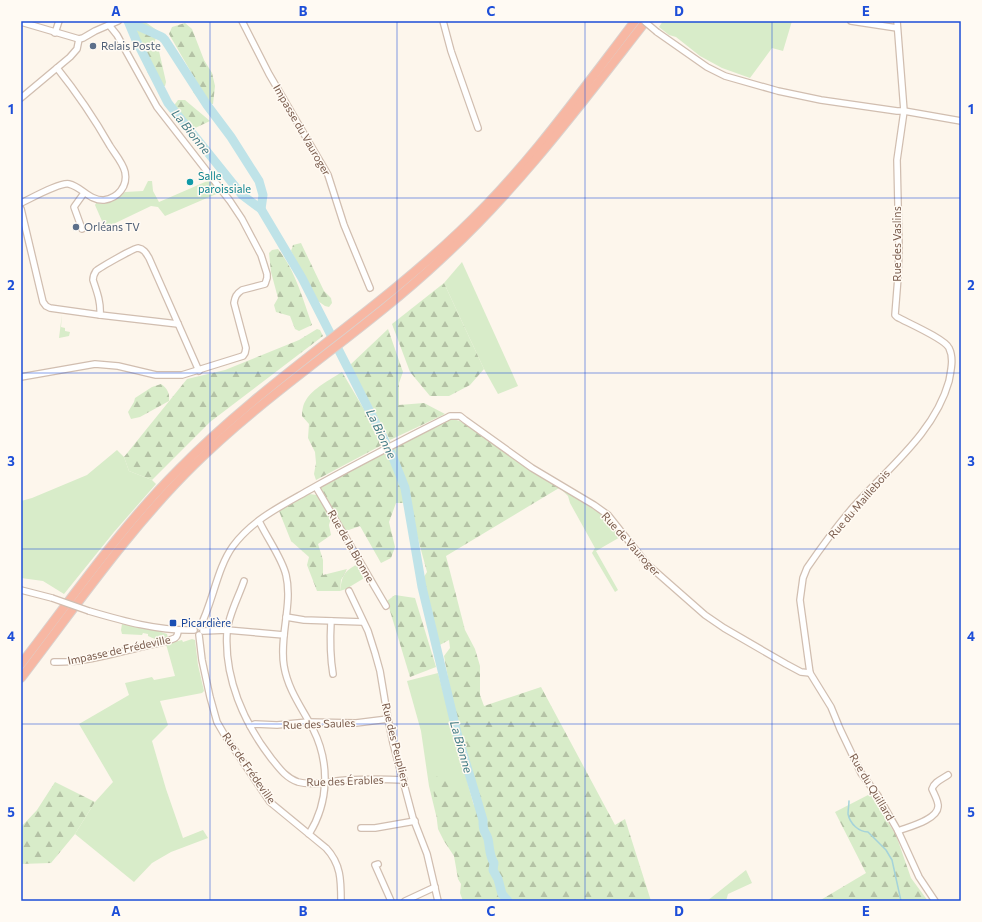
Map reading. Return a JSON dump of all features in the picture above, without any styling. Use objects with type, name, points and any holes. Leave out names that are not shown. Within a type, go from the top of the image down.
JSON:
[{"type":"highway","points":[[338,339],[461,230],[488,202],[546,136],[635,21]]},
{"type":"highway","points":[[21,664],[112,545],[137,514],[178,469],[256,404],[338,339],[422,276],[488,214],[546,148],[645,21]]},
{"type":"highway","points":[[21,678],[98,576],[146,516],[247,412]]},
{"type":"street","points":[[55,33],[59,21]]},
{"type":"street","points":[[21,22],[79,39],[95,30],[118,21]]},
{"type":"street","name":"Impasse du Vauroger","points":[[242,21],[269,74],[328,175],[344,225],[370,288]]},
{"type":"street","points":[[443,21],[451,51],[478,128]]},
{"type":"street","points":[[645,21],[657,32],[707,67],[725,76],[778,91],[821,100],[904,111],[961,121]]},
{"type":"street","points":[[851,21],[897,28]]},
{"type":"street","points":[[897,21],[904,111]]},
{"type":"street","points":[[21,377],[95,364],[111,365],[156,375],[182,375],[242,356],[246,353],[246,348],[234,303],[235,297],[238,292],[242,290],[265,284],[268,278],[256,243],[230,201],[157,107],[117,35],[109,25]]},
{"type":"street","points":[[21,98],[77,49],[79,39]]},
{"type":"street","points":[[21,203],[66,184],[75,186],[95,199],[110,199],[121,191],[125,184],[125,170],[121,163],[76,92],[57,68]]},
{"type":"street","name":"Rue des Vaslins","points":[[904,111],[897,160],[899,248],[895,314],[939,339],[949,347]]},
{"type":"street","points":[[82,229],[74,207],[84,193]]},
{"type":"street","points":[[21,209],[43,302],[46,306],[50,308],[100,315],[178,324]]},
{"type":"street","points":[[100,315],[101,309],[99,299],[93,280],[96,270],[135,248],[139,248],[146,252],[198,371]]},
{"type":"street","name":"Rue du Maillebois","points":[[810,673],[800,600],[800,590],[807,568],[849,512],[911,446],[936,412],[944,396],[951,372],[952,359],[949,347]]},
{"type":"street","name":"Rue de Vauroger","points":[[316,487],[384,449],[450,416],[460,416],[532,468],[608,515],[647,564],[705,615],[724,628],[786,664],[802,672],[810,673]]},
{"type":"street","points":[[200,631],[217,581],[232,548],[240,537],[276,508],[316,487]]},
{"type":"street","name":"Rue de la Bionne","points":[[316,487],[386,606]]},
{"type":"street","points":[[258,521],[286,575],[288,590],[283,657],[286,676],[292,692],[313,729],[322,754],[325,782],[322,805],[316,822],[309,834]]},
{"type":"street","name":"Rue des Érables","points":[[244,581],[227,630],[227,653],[229,670],[242,709],[261,745],[287,776],[300,782],[309,784],[360,780],[404,780]]},
{"type":"street","points":[[21,590],[52,598],[89,611],[138,625],[178,630],[194,630],[195,628],[200,631],[227,630],[284,635]]},
{"type":"street","name":"Rue des Peupliers","points":[[349,591],[368,631],[377,659],[388,719],[414,821],[427,854],[438,901]]},
{"type":"street","points":[[286,617],[363,622]]},
{"type":"street","points":[[331,621],[330,656],[333,674]]},
{"type":"street","name":"Impasse de Frédeville","points":[[54,662],[85,659],[156,643],[175,638],[178,636],[178,630]]},
{"type":"street","name":"Rue de Frédeville","points":[[200,631],[203,667],[218,722],[270,802],[333,855],[340,872],[341,901]]},
{"type":"street","name":"Rue du Quillard","points":[[810,673],[831,706],[861,773],[878,796],[898,831],[919,877],[935,901]]},
{"type":"street","name":"Rue des Saules","points":[[250,726],[255,724],[287,725],[308,722],[356,723],[388,719]]},
{"type":"street","points":[[898,831],[930,818],[936,814],[938,804],[932,787],[948,775]]},
{"type":"street","points":[[361,828],[375,828],[414,821]]},
{"type":"street","points":[[378,864],[374,865],[391,901]]},
{"type":"street","points":[[405,901],[435,887]]},
{"type":"green space","points":[[138,21],[144,21],[158,31],[154,44],[159,51],[166,82],[165,86],[157,87],[148,73],[130,32]]},
{"type":"green space","points":[[663,21],[792,21],[783,51],[772,48],[750,78],[722,68],[700,56],[676,37],[669,35],[659,27]]},
{"type":"green space","points":[[185,23],[192,29],[204,60],[212,73],[215,86],[213,104],[203,104],[193,92],[195,79],[169,34],[172,27]]},
{"type":"green space","points":[[178,100],[185,100],[210,121],[193,129],[173,118],[170,111]]},
{"type":"green space","points":[[212,179],[221,192],[165,216],[158,207],[151,206],[105,228],[95,205],[96,203],[112,201],[125,192],[143,191],[148,181],[152,181],[153,191],[159,202]]},
{"type":"green space","points":[[301,243],[324,291],[331,298],[332,303],[329,307],[318,301],[291,251],[293,245]]},
{"type":"green space","points":[[278,249],[294,275],[312,325],[299,331],[295,329],[290,316],[276,312],[274,305],[278,298],[271,272],[269,253],[272,250]]},
{"type":"green space","points":[[462,262],[518,386],[498,394],[484,369],[444,283]]},
{"type":"green space","points":[[444,283],[484,369],[470,385],[449,396],[430,396],[410,372],[392,324]]},
{"type":"green space","points":[[62,314],[61,327],[65,328],[65,331],[70,332],[69,336],[59,338]]},
{"type":"green space","points":[[317,329],[320,330],[323,336],[210,422],[152,480],[129,471],[124,457],[187,379],[225,370],[299,340]]},
{"type":"green space","points":[[388,329],[403,372],[399,383],[399,405],[424,403],[445,414],[390,440],[350,365]]},
{"type":"green space","points":[[342,372],[365,411],[382,445],[316,480],[314,474],[316,463],[315,452],[308,438],[309,424],[302,416],[303,408],[305,402],[313,392],[322,384]]},
{"type":"green space","points":[[161,384],[168,391],[169,401],[140,417],[131,419],[128,412],[135,398],[152,387]]},
{"type":"green space","points":[[445,417],[460,421],[559,488],[446,556],[465,630],[475,649],[480,666],[480,695],[484,706],[541,687],[615,825],[625,819],[651,901],[463,901],[460,893],[461,884],[458,879],[454,856],[438,829],[432,779],[442,776],[448,784],[459,784],[460,791],[477,808],[481,805],[457,733],[444,656],[450,648],[449,640],[438,646],[422,580],[427,572],[408,502],[391,448]]},
{"type":"green space","points":[[117,450],[124,457],[129,471],[152,480],[156,484],[114,532],[64,594],[43,581],[21,578],[21,501],[32,498],[87,475]]},
{"type":"green space","points":[[386,450],[402,489],[404,503],[396,503],[389,522],[395,547],[391,558],[381,563],[360,526],[346,531],[320,487]]},
{"type":"green space","points":[[561,489],[601,514],[622,536],[596,551],[618,590],[615,592],[592,553],[595,548],[570,503],[568,496]]},
{"type":"green space","points":[[309,494],[317,495],[332,514],[329,525],[331,535],[318,544],[323,560],[323,575],[347,569],[341,580],[340,591],[317,591],[307,565],[309,557],[291,541],[279,511]]},
{"type":"green space","points":[[358,564],[366,577],[340,591],[344,574]]},
{"type":"green space","points":[[395,595],[415,598],[436,667],[410,677],[387,601]]},
{"type":"green space","points":[[122,624],[155,630],[167,634],[168,638],[158,640],[148,636],[148,634],[143,633],[142,635],[122,634]]},
{"type":"green space","points":[[192,639],[195,640],[198,665],[204,691],[202,693],[160,701],[168,725],[152,741],[166,789],[183,838],[203,830],[208,838],[171,852],[152,863],[134,882],[75,834],[95,802],[113,782],[79,724],[129,695],[125,683],[152,677],[154,680],[175,676],[166,644],[182,640],[183,642]]},
{"type":"green space","points":[[438,673],[475,810],[441,817],[436,815],[429,786],[421,731],[407,681]]},
{"type":"green space","points":[[55,782],[95,802],[75,834],[51,863],[21,864],[21,827],[37,810]]},
{"type":"green space","points":[[870,794],[896,835],[911,878],[928,901],[819,901],[866,873],[835,812]]},
{"type":"green space","points":[[746,870],[752,883],[728,894],[726,901],[707,901]]},
{"type":"waterway","name":"La Bionne","points":[[128,21],[168,103],[242,195],[261,209],[302,278],[392,455],[405,488],[422,587],[457,733],[483,820],[484,830],[488,839],[490,854],[494,863],[493,870],[498,879],[502,894],[508,901]]},
{"type":"waterway","points":[[129,22],[162,37],[165,40],[259,181],[263,195],[261,209]]},
{"type":"waterway","points":[[849,801],[848,814],[853,824],[861,831],[868,832],[886,850],[892,860],[901,901]]},
{"type":"place","name":"Relais Poste","points":[[93,46]]},
{"type":"place","name":"Salle paroissiale","points":[[190,182]]},
{"type":"place","name":"Orléans TV","points":[[76,227]]},
{"type":"place","name":"Picardière","points":[[173,623]]}]
